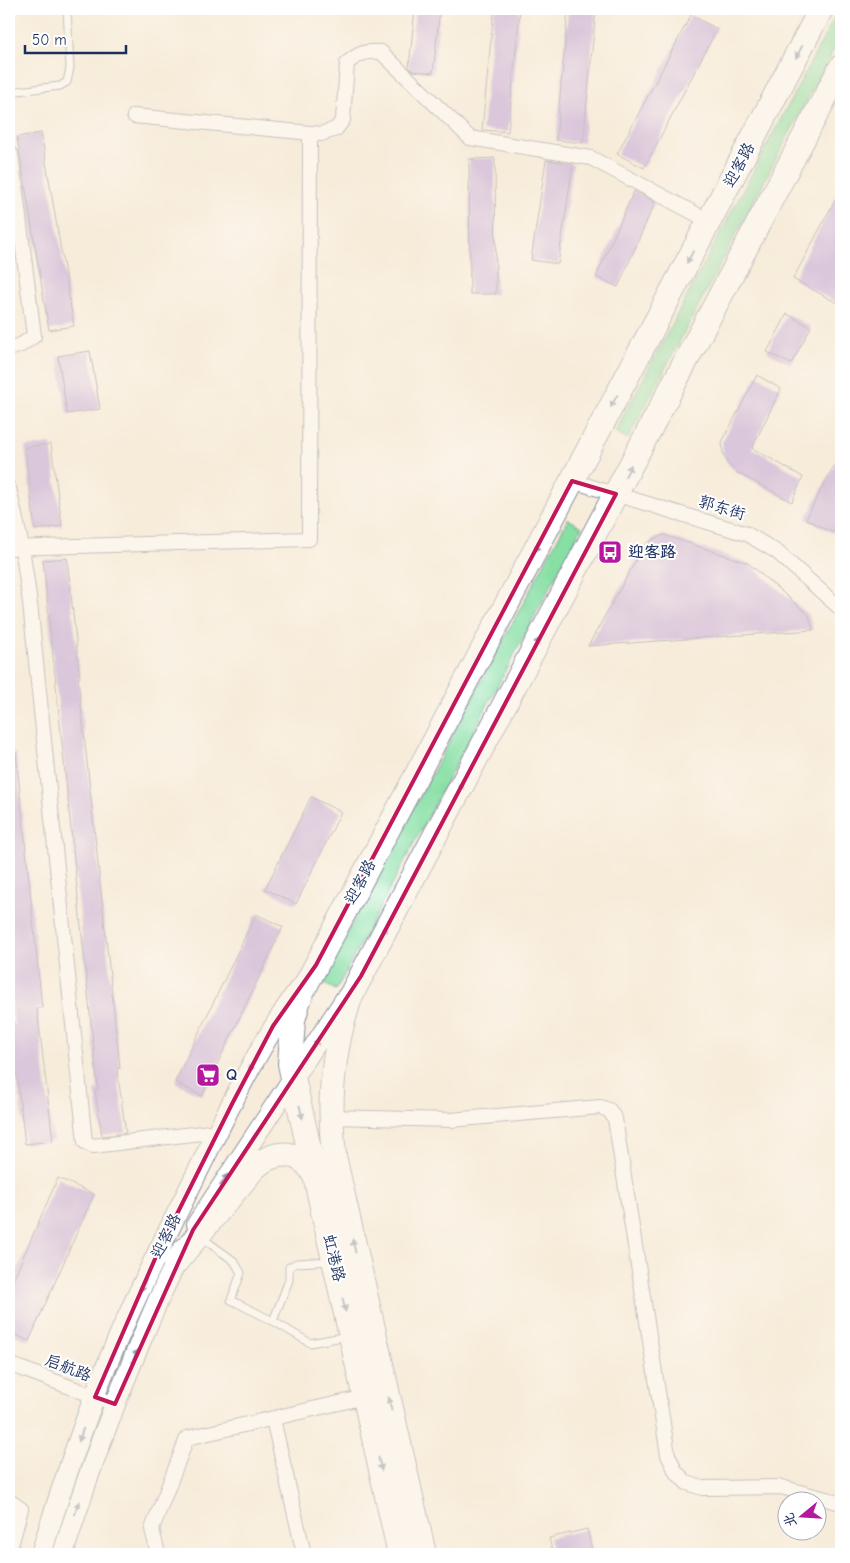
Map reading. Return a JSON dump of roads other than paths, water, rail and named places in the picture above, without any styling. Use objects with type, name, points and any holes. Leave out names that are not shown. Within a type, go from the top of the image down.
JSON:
[{"type":"highway","name":"迎客路","points":[[316,965],[821,9]]},
{"type":"highway","name":"迎客路","points":[[361,976],[841,67]]},
{"type":"highway","name":"虹港路","points":[[316,965],[300,996],[293,1020],[290,1064],[400,1554]]},
{"type":"highway","name":"虹港路","points":[[361,976],[351,994],[341,1022],[333,1079],[334,1156],[424,1554]]},
{"type":"highway","points":[[176,1263],[254,1168],[263,1160],[283,1154],[294,1156],[310,1166],[315,1176]]},
{"type":"main road","name":"迎客路","points":[[41,1554],[53,1513],[95,1397],[129,1315],[218,1131],[273,1026],[316,965]]},
{"type":"main road","name":"迎客路","points":[[63,1554],[115,1404],[148,1325],[193,1230],[361,976]]},
{"type":"street","points":[[134,116],[321,134],[336,129],[343,120],[346,63],[367,51],[381,52],[470,138],[591,158],[709,221]]},
{"type":"street","points":[[15,547],[309,539],[310,133]]},
{"type":"street","points":[[9,349],[21,345],[34,336],[11,154]]},
{"type":"street","name":"郭东街","points":[[572,481],[747,534],[777,552],[841,609]]},
{"type":"street","points":[[9,488],[15,547],[30,603],[85,1142],[93,1146],[218,1131]]},
{"type":"street","points":[[332,1117],[451,1120],[600,1107],[609,1110],[615,1119],[668,1455],[676,1472],[688,1483],[702,1488],[781,1487],[841,1503]]},
{"type":"street","name":"启航路","points":[[9,1364],[115,1404]]},
{"type":"street","points":[[158,1554],[152,1529],[187,1438],[365,1397]]},
{"type":"street","points":[[274,1419],[304,1554]]},
{"type":"street","points":[[9,1504],[10,1502],[21,1509],[9,1553]]},
{"type":"lane","points":[[9,92],[60,86],[67,82],[70,68],[67,9]]},
{"type":"lane","points":[[198,1235],[234,1261],[241,1273],[231,1300],[273,1321],[310,1343],[351,1336]]},
{"type":"lane","points":[[273,1321],[289,1280],[290,1267],[298,1263],[334,1261]]},
{"type":"place","name":"迎客路","points":[[610,552]]},
{"type":"place","name":"Q","points":[[208,1075]]}]
